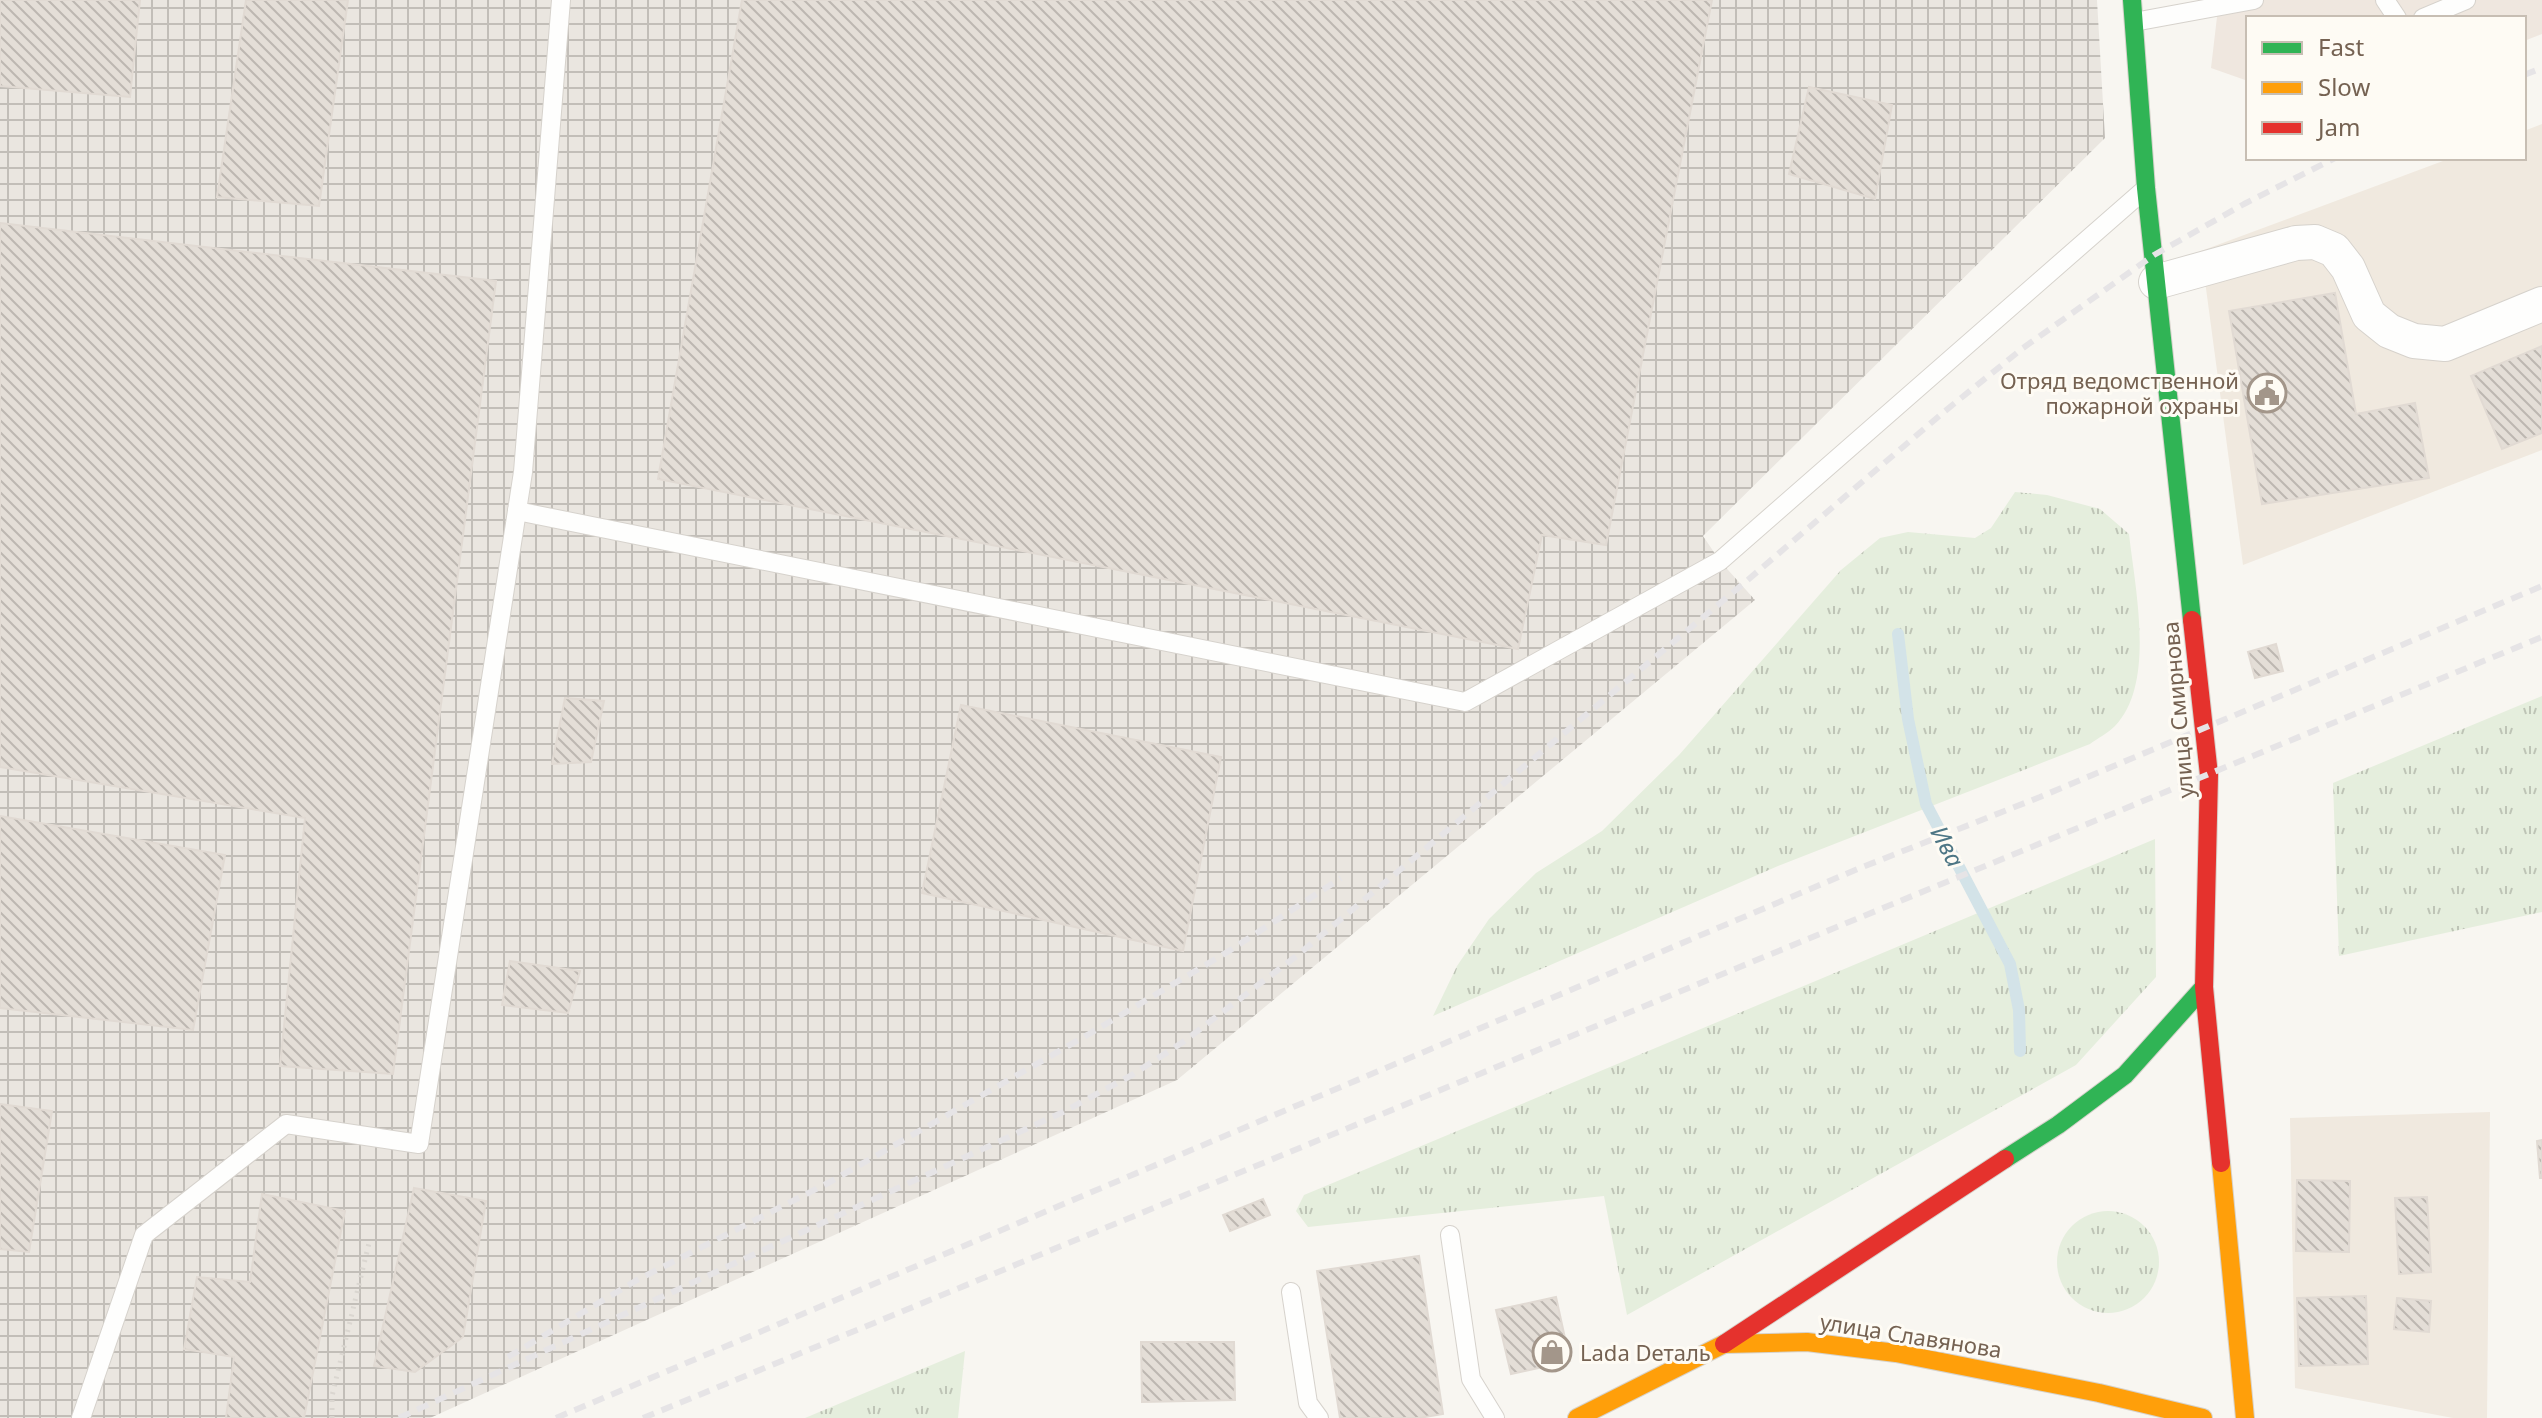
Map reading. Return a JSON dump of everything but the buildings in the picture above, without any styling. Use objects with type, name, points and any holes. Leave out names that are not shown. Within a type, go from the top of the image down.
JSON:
[{"type":"street","name":"улица Смирнова","points":[[2132,0],[2146,188],[2209,775],[2204,987],[2245,1418]]},
{"type":"street","points":[[2156,282],[2296,243],[2315,242],[2334,250],[2348,268],[2369,315],[2389,331],[2414,341],[2445,344],[2542,304]]},
{"type":"street","points":[[1724,1344],[2080,1109],[2125,1075],[2204,987]]},
{"type":"street","name":"улица Славянова","points":[[1577,1418],[1724,1344],[1807,1342],[1896,1353],[2099,1393],[2203,1418]]},
{"type":"lane","points":[[81,1418],[144,1235],[286,1124],[419,1144],[523,472],[561,0]]},
{"type":"lane","points":[[2134,22],[2254,0]]},
{"type":"lane","points":[[2428,16],[2466,0]]},
{"type":"lane","points":[[517,511],[1465,702],[1720,561],[2146,188]]},
{"type":"lane","points":[[1450,1235],[1471,1379],[1495,1418]]},
{"type":"lane","points":[[1291,1292],[1308,1403],[1319,1418]]},
{"type":"path","points":[[332,1418],[332,1396],[370,1239]]},
{"type":"shaded area","points":[[0,0],[2097,0],[2105,138],[1703,536],[1720,561],[1755,600],[1177,1080],[430,1418],[0,1418]]},
{"type":"shaded area","points":[[2219,0],[2542,0],[2542,34],[2526,40],[2526,16],[2246,16],[2246,80],[2211,68]]},
{"type":"shaded area","points":[[2542,124],[2542,450],[2243,565],[2201,251],[2446,160],[2526,160],[2526,130]]},
{"type":"shaded area","points":[[2490,1112],[2487,1418],[2453,1418],[2295,1388],[2290,1118]]},
{"type":"green space","points":[[2015,492],[2047,495],[2100,509],[2129,534],[2138,607],[2139,661],[2128,708],[2112,729],[2090,744],[1778,866],[1433,1016],[1457,966],[1489,919],[1536,873],[1602,831],[1679,755],[1841,570],[1880,538],[1908,532],[1975,538],[1991,528]]},
{"type":"green space","points":[[2542,696],[2542,912],[2339,956],[2333,783]]},
{"type":"green space","points":[[2155,839],[2156,977],[2076,1065],[1627,1315],[1604,1196],[1308,1227],[1296,1211],[1304,1195]]},
{"type":"green space","points":[[2108,1211],[2128,1215],[2144,1226],[2155,1242],[2159,1262],[2155,1282],[2144,1298],[2128,1309],[2108,1313],[2088,1309],[2072,1298],[2061,1282],[2057,1262],[2061,1242],[2072,1226],[2088,1215]]},
{"type":"green space","points":[[965,1351],[958,1418],[805,1418]]},
{"type":"waterway","name":"Ива","points":[[1898,634],[1908,719],[1926,804],[2010,964],[2019,1010],[2020,1051]]},
{"type":"railway","points":[[2526,74],[2542,68]]},
{"type":"railway","points":[[399,1418],[1063,1112],[1132,1075],[1183,1042],[1299,954],[2023,348],[2154,255],[2331,160]]},
{"type":"railway","points":[[556,1418],[1860,868],[2040,797],[2542,586]]},
{"type":"railway","points":[[643,1418],[2542,637]]},
{"type":"railway","points":[[508,1357],[637,1280],[830,1182],[1089,1034],[1229,951],[1341,878]]},
{"type":"traffic: fast","points":[[2132,0],[2146,188],[2192,620]]},
{"type":"traffic: fast","points":[[2005,1159],[2058,1125],[2125,1075],[2204,987]]},
{"type":"traffic: slow","points":[[2221,1163],[2245,1418]]},
{"type":"traffic: slow","points":[[1577,1418],[1724,1344],[1807,1342],[1896,1353],[2099,1393],[2203,1418]]},
{"type":"traffic: jam","points":[[2192,620],[2209,775],[2204,987],[2221,1163]]},
{"type":"traffic: jam","points":[[1724,1344],[2005,1159]]},
{"type":"place","name":"Отряд ведомственной пожарной охраны","points":[[2267,393]]},
{"type":"place","name":"Lada Dеталь","points":[[1552,1352]]}]
